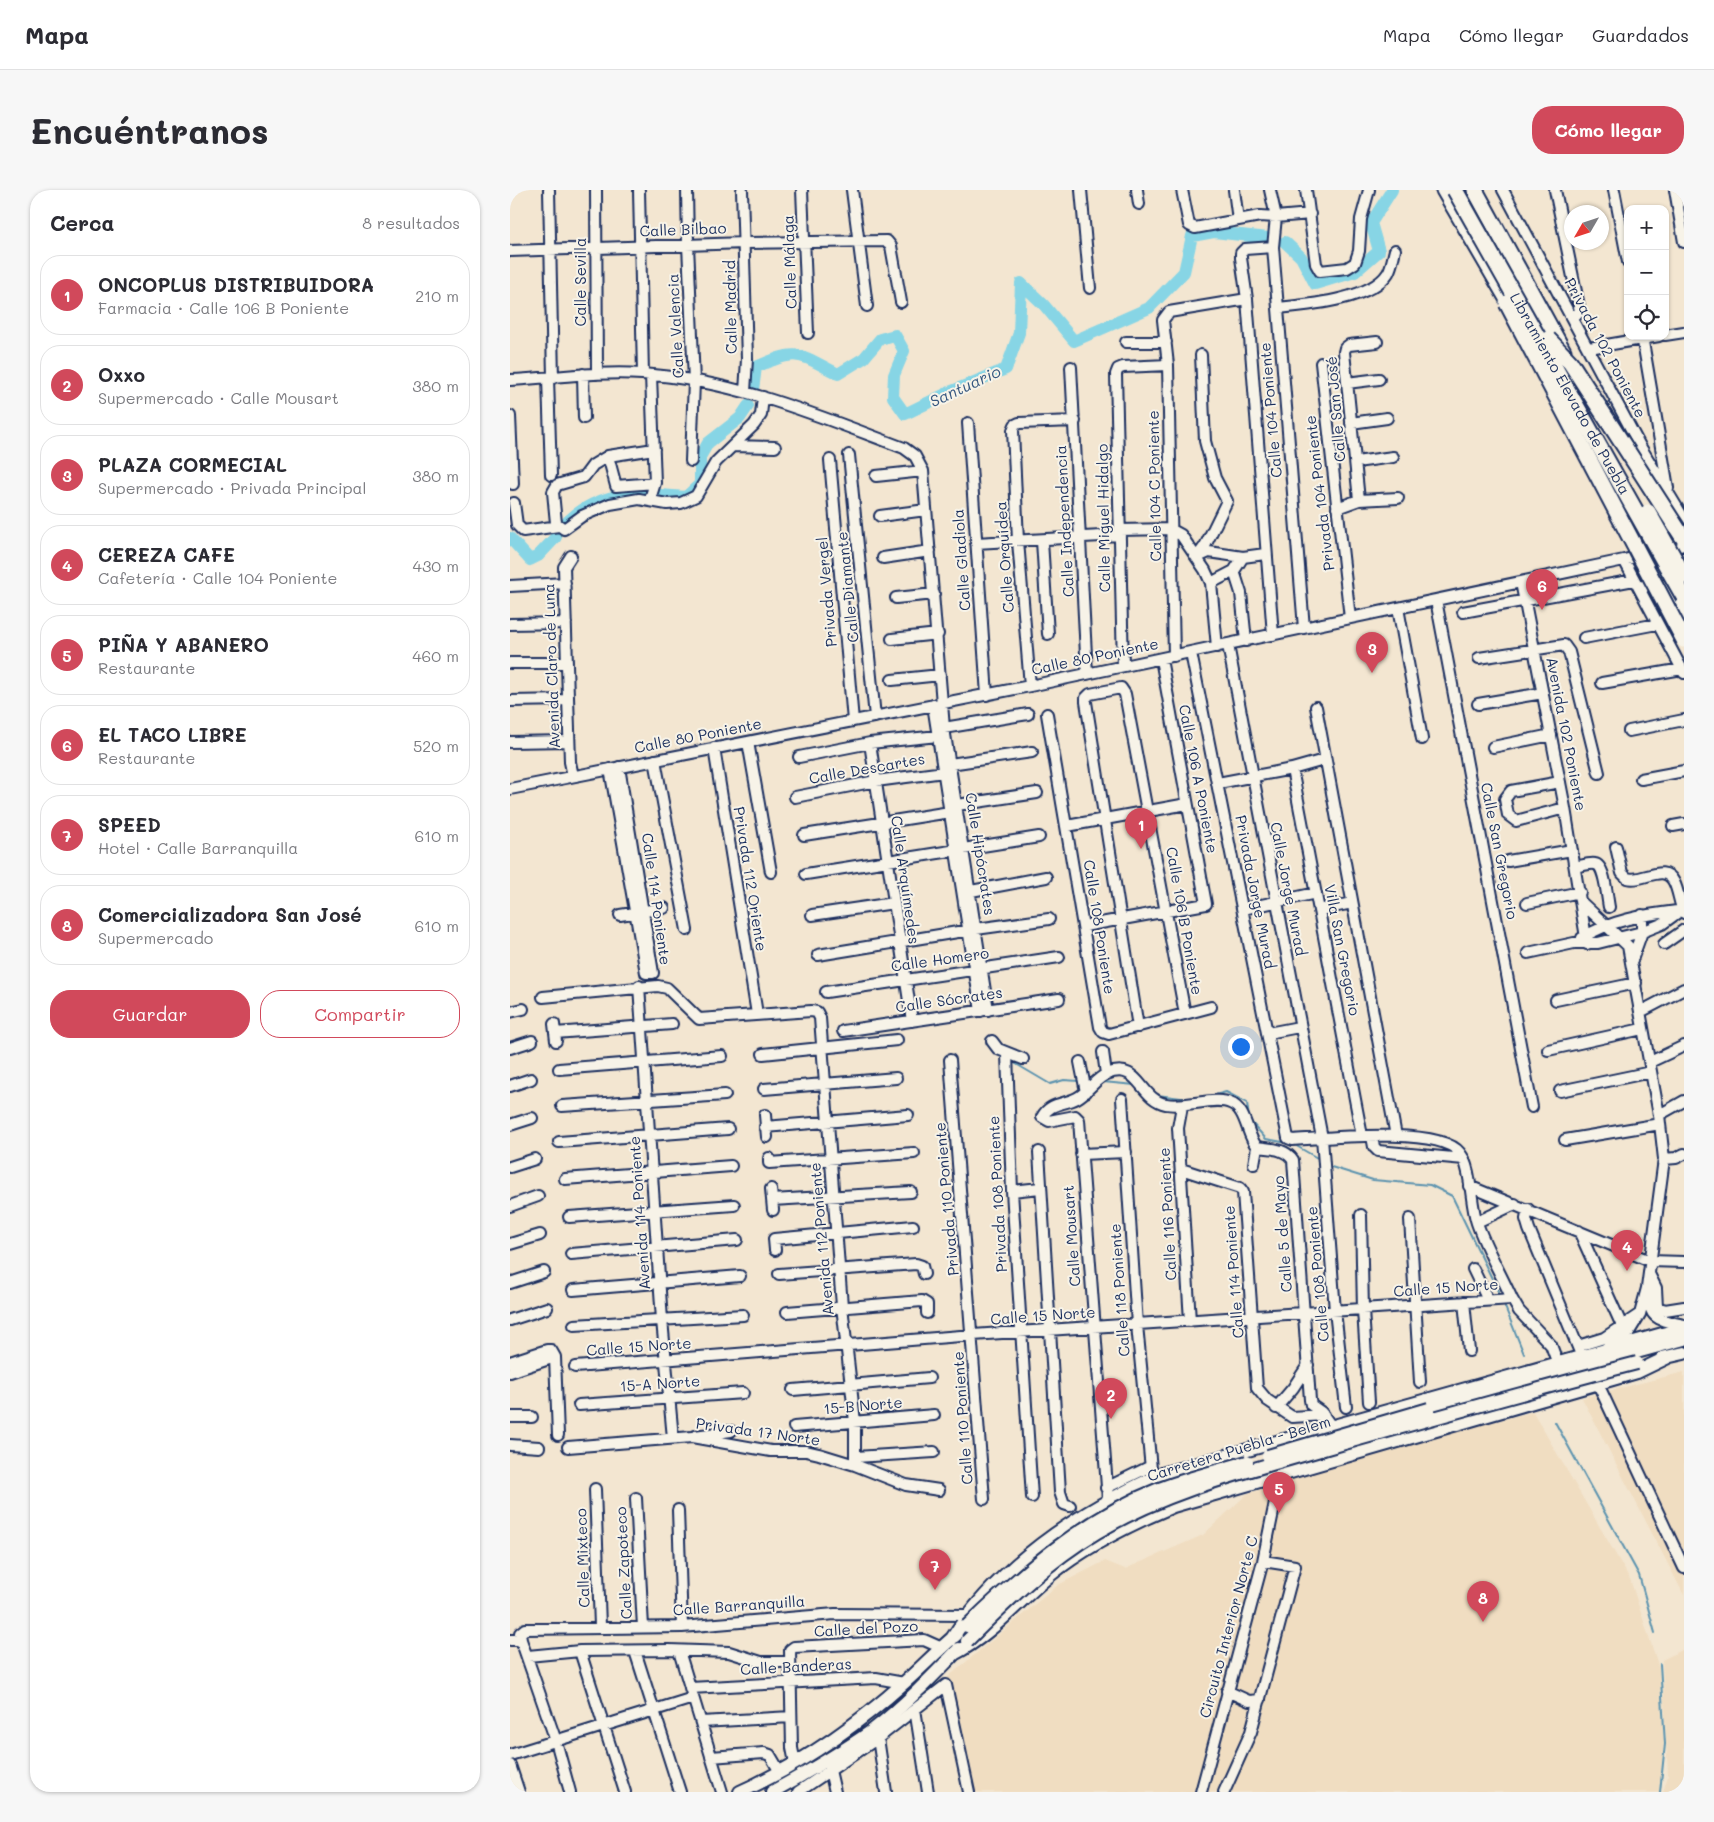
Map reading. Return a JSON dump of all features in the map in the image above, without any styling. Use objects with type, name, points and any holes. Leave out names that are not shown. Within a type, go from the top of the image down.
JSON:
[{"type":"highway","points":[[1444,190],[1684,614]]},
{"type":"highway","name":"Libramiento Elevado de Puebla","points":[[1455,190],[1684,597]]},
{"type":"highway","name":"Libramiento Elevado de Puebla","points":[[1465,190],[1684,576]]},
{"type":"highway","points":[[1475,190],[1573,370],[1684,554]]},
{"type":"highway","points":[[1494,259],[1499,286],[1684,640]]},
{"type":"highway","points":[[1548,339],[1570,362],[1684,539]]},
{"type":"main road","points":[[968,1620],[1017,1565],[1044,1542],[1107,1494],[1151,1473],[1242,1451],[1558,1364],[1580,1351],[1601,1352],[1684,1326]]},
{"type":"main road","name":"Carretera Puebla - Belem","points":[[740,1792],[780,1772],[842,1733],[904,1683],[946,1644],[968,1620],[1064,1542],[1113,1511],[1158,1489],[1205,1474],[1684,1340]]},
{"type":"main road","name":"Carretera Puebla - Belem","points":[[772,1792],[829,1766],[850,1751],[921,1688],[1019,1590],[1070,1548],[1104,1527],[1151,1504],[1194,1487],[1271,1464],[1637,1363],[1684,1353]]},
{"type":"main road","points":[[954,1654],[975,1643],[1052,1573],[1099,1541],[1132,1523],[1173,1506],[1247,1483],[1281,1475],[1637,1372],[1668,1357]]},
{"type":"main road","points":[[1316,1431],[1313,1444],[1320,1463]]},
{"type":"main road","points":[[1242,1451],[1251,1468],[1247,1483]]},
{"type":"street","points":[[549,190],[551,475]]},
{"type":"street","name":"Calle Sevilla","points":[[596,190],[597,374]]},
{"type":"street","points":[[639,190],[647,375],[654,449],[655,483],[650,499]]},
{"type":"street","name":"Calle Valencia","points":[[688,190],[688,245],[694,381],[691,460]]},
{"type":"street","name":"Calle Madrid","points":[[742,190],[747,359],[745,392]]},
{"type":"street","name":"Calle Málaga","points":[[802,190],[808,333]]},
{"type":"street","points":[[852,190],[866,306]]},
{"type":"street","points":[[1081,190],[1090,288]]},
{"type":"street","points":[[1137,190],[1139,204]]},
{"type":"street","points":[[1182,190],[1188,225],[1195,228],[1260,216],[1276,217],[1310,214]]},
{"type":"street","points":[[1234,190],[1238,220]]},
{"type":"street","name":"Calle 104 Poniente","points":[[1270,190],[1276,217],[1273,247],[1304,628]]},
{"type":"street","points":[[1306,190],[1316,264],[1320,271],[1347,268],[1355,263],[1359,251],[1361,218],[1369,190]]},
{"type":"street","name":"Privada 102 Poniente","points":[[1503,190],[1640,446],[1684,519]]},
{"type":"street","points":[[1555,190],[1580,311],[1573,318]]},
{"type":"street","points":[[1614,190],[1626,250]]},
{"type":"street","points":[[1675,190],[1684,242]]},
{"type":"street","name":"Calle Bilbao","points":[[510,251],[744,243],[887,241],[891,246],[901,302]]},
{"type":"street","points":[[1273,247],[1245,249],[1241,253],[1247,299],[1265,554],[1273,635]]},
{"type":"street","points":[[1278,308],[1327,303],[1375,284],[1388,273],[1395,250]]},
{"type":"street","name":"Calle 104 C Poniente","points":[[1174,656],[1168,365],[1164,316],[1169,312],[1247,299]]},
{"type":"street","points":[[1669,334],[1684,332]]},
{"type":"street","points":[[1589,348],[1631,340]]},
{"type":"street","points":[[1642,340],[1669,493]]},
{"type":"street","points":[[1126,342],[1166,342]]},
{"type":"street","name":"Calle San José","points":[[1359,500],[1345,348],[1349,345],[1377,342]]},
{"type":"street","points":[[1197,557],[1206,546],[1227,501],[1215,478],[1205,441],[1201,355]]},
{"type":"street","name":"Privada 104 Poniente","points":[[1320,363],[1350,618]]},
{"type":"street","name":"Calle Miguel Hidalgo","points":[[1123,666],[1116,374],[1118,369],[1168,365]]},
{"type":"street","name":"Calle Independencia","points":[[1071,367],[1087,674]]},
{"type":"street","points":[[583,374],[584,418]]},
{"type":"street","points":[[510,380],[583,374],[647,375],[694,381],[781,401],[904,448],[920,462],[923,472],[876,476]]},
{"type":"street","points":[[1347,383],[1379,379]]},
{"type":"street","points":[[654,449],[608,456],[593,465],[584,477],[553,488],[555,520],[559,526],[564,529],[582,516],[610,504],[639,499],[650,499],[667,504],[681,503],[696,496],[716,462],[734,446],[761,415],[763,397]]},
{"type":"street","points":[[510,416],[513,484]]},
{"type":"street","points":[[1351,422],[1387,418]]},
{"type":"street","name":"Calle Orquídea","points":[[1030,686],[1018,541],[1013,430],[1015,425],[1020,423],[1075,421]]},
{"type":"street","name":"Calle Gladiola","points":[[968,423],[987,695]]},
{"type":"street","points":[[734,446],[776,447]]},
{"type":"street","name":"Calle Diamante","points":[[849,454],[876,717]]},
{"type":"street","points":[[608,456],[616,486],[655,483]]},
{"type":"street","points":[[1356,462],[1393,457]]},
{"type":"street","name":"Privada Vergel","points":[[830,460],[853,721]]},
{"type":"street","name":"Calle Hipócrates","points":[[923,472],[938,634],[940,675],[939,731],[953,803],[984,1010]]},
{"type":"street","points":[[1337,508],[1359,500],[1398,498]]},
{"type":"street","points":[[514,503],[517,525],[523,531],[559,526]]},
{"type":"street","points":[[880,516],[926,510]]},
{"type":"street","points":[[976,543],[1042,541],[1120,532],[1170,529],[1181,535],[1197,557],[1211,583],[1217,647]]},
{"type":"street","points":[[1042,541],[1048,634]]},
{"type":"street","name":"Calle 80 Poniente","points":[[510,789],[1191,653],[1624,560],[1684,545]]},
{"type":"street","points":[[883,558],[930,551]]},
{"type":"street","points":[[1197,557],[1209,552],[1244,556],[1265,554]]},
{"type":"street","name":"Avenida Claro de Luna","points":[[571,556],[564,567],[569,742],[573,776]]},
{"type":"street","points":[[1211,583],[1234,571],[1244,556]]},
{"type":"street","points":[[1641,592],[1656,571],[1671,562],[1684,558]]},
{"type":"street","points":[[1602,683],[1683,671],[1624,560]]},
{"type":"street","points":[[1234,571],[1240,593],[1246,641]]},
{"type":"street","points":[[1463,612],[1634,580]]},
{"type":"street","name":"Avenida 102 Poniente","points":[[1520,582],[1535,648],[1565,808],[1586,940]]},
{"type":"street","points":[[510,586],[565,583]]},
{"type":"street","points":[[896,598],[934,594]]},
{"type":"street","name":"Calle San Gregorio","points":[[1436,600],[1532,1107]]},
{"type":"street","points":[[1398,608],[1422,739]]},
{"type":"street","points":[[510,624],[566,623]]},
{"type":"street","points":[[1584,638],[1657,624]]},
{"type":"street","points":[[892,639],[938,634]]},
{"type":"street","name":"Calle Jorge Murad","points":[[1228,645],[1299,1028],[1322,1138]]},
{"type":"street","points":[[1479,658],[1564,645],[1569,652],[1599,772]]},
{"type":"street","name":"Privada Jorge Murad","points":[[1191,653],[1288,1138],[1293,1140],[1322,1138]]},
{"type":"street","name":"Calle 106 A Poniente","points":[[1161,659],[1206,904],[1167,911]]},
{"type":"street","points":[[510,663],[567,663]]},
{"type":"street","points":[[892,680],[940,675]]},
{"type":"street","name":"Calle 106 B Poniente","points":[[1106,820],[1086,698],[1090,694],[1121,688],[1125,694],[1185,1014]]},
{"type":"street","points":[[1478,704],[1543,693]]},
{"type":"street","points":[[510,702],[568,700]]},
{"type":"street","points":[[1316,706],[1324,760],[1396,1136]]},
{"type":"street","points":[[800,757],[1028,714]]},
{"type":"street","name":"Calle 108 Poniente","points":[[1047,714],[1100,1027],[1103,1032],[1109,1034],[1138,1027]]},
{"type":"street","points":[[1628,731],[1684,720]]},
{"type":"street","points":[[1493,747],[1551,735]]},
{"type":"street","points":[[510,742],[569,742]]},
{"type":"street","points":[[748,742],[770,872]]},
{"type":"street","name":"Calle Arquímedes","points":[[870,743],[912,1021]]},
{"type":"street","name":"Privada 112 Oriente","points":[[714,748],[757,1014]]},
{"type":"street","name":"Calle Descartes","points":[[795,797],[1032,752]]},
{"type":"street","points":[[655,760],[687,930]]},
{"type":"street","points":[[1218,783],[1292,769],[1324,760]]},
{"type":"street","name":"Calle 114 Poniente","points":[[615,768],[633,876],[653,973],[646,973],[640,912]]},
{"type":"street","name":"Villa San Gregorio","points":[[1292,769],[1319,910],[1367,1136]]},
{"type":"street","points":[[1641,779],[1684,771]]},
{"type":"street","points":[[1560,782],[1511,791],[1505,799],[1508,815],[1516,821],[1565,808]]},
{"type":"street","points":[[804,835],[882,822],[953,803],[1037,793]]},
{"type":"street","points":[[1067,826],[1188,804]]},
{"type":"street","points":[[1106,820],[1138,1027],[1211,1006]]},
{"type":"street","points":[[806,874],[1039,837]]},
{"type":"street","points":[[1616,847],[1622,874],[1627,878],[1638,879],[1662,872],[1668,874],[1675,883],[1682,910]]},
{"type":"street","name":"Calle Hipócrates","points":[[960,850],[971,891],[972,929]]},
{"type":"street","points":[[1508,861],[1572,850]]},
{"type":"street","points":[[1575,866],[1595,864],[1599,866],[1603,871],[1609,907]]},
{"type":"street","points":[[971,891],[1046,877]]},
{"type":"street","points":[[1243,909],[1316,893]]},
{"type":"street","points":[[1527,903],[1580,897],[1628,946],[1659,1119],[1664,1159],[1647,1288],[1640,1314],[1629,1332],[1601,1352]]},
{"type":"street","points":[[812,915],[894,903]]},
{"type":"street","points":[[1319,910],[1352,904]]},
{"type":"street","points":[[620,915],[664,908]]},
{"type":"street","points":[[1528,953],[1586,940],[1606,925],[1642,915],[1682,910]]},
{"type":"street","points":[[1586,940],[1598,943],[1642,932],[1662,924],[1682,910]]},
{"type":"street","points":[[1084,926],[1167,911]]},
{"type":"street","points":[[1632,961],[1642,932],[1642,915]]},
{"type":"street","points":[[818,955],[972,929],[1050,919]]},
{"type":"street","points":[[1664,944],[1684,930]]},
{"type":"street","name":"Calle Homero","points":[[826,992],[1059,957]]},
{"type":"street","points":[[1556,1000],[1636,983]]},
{"type":"street","points":[[542,997],[639,986],[667,988],[698,1019],[757,1014]]},
{"type":"street","name":"Avenida 114 Poniente","points":[[639,986],[656,1246],[673,1438]]},
{"type":"street","points":[[1640,1012],[1684,989]]},
{"type":"street","name":"Calle Sócrates","points":[[843,1031],[1059,999]]},
{"type":"street","points":[[510,1012],[523,1009]]},
{"type":"street","name":"Avenida 112 Poniente","points":[[757,1014],[817,1012],[820,1018],[842,1306],[855,1422],[856,1461]]},
{"type":"street","points":[[555,1033],[672,1024]]},
{"type":"street","points":[[1268,1033],[1299,1028]]},
{"type":"street","points":[[1548,1050],[1642,1029]]},
{"type":"street","points":[[510,1048],[532,1040]]},
{"type":"street","points":[[763,1054],[897,1040]]},
{"type":"street","points":[[992,1041],[998,1049],[1023,1060]]},
{"type":"street","points":[[1560,1091],[1650,1067],[1684,1046]]},
{"type":"street","points":[[1103,1052],[1106,1074]]},
{"type":"street","name":"Privada 108 Poniente","points":[[1007,1054],[1012,1191],[1032,1497]]},
{"type":"street","points":[[559,1069],[722,1056]]},
{"type":"street","name":"Privada 110 Poniente","points":[[950,1060],[973,1336]]},
{"type":"street","points":[[1080,1062],[1086,1092]]},
{"type":"street","points":[[1086,1092],[1106,1074],[1124,1072],[1138,1078],[1146,1093],[1154,1100],[1165,1104],[1182,1106],[1220,1100],[1231,1103],[1238,1108],[1250,1137],[1257,1147],[1254,1164]]},
{"type":"street","points":[[764,1089],[896,1078]]},
{"type":"street","points":[[510,1086],[531,1079]]},
{"type":"street","name":"Calle Mousart","points":[[1086,1092],[1075,1099],[1054,1105],[1042,1117],[1049,1121],[1074,1116],[1079,1120],[1107,1494]]},
{"type":"street","points":[[562,1106],[725,1095]]},
{"type":"street","name":"Calle 118 Poniente","points":[[1122,1098],[1137,1325],[1151,1473]]},
{"type":"street","points":[[1565,1140],[1659,1119],[1684,1101]]},
{"type":"street","name":"Calle 116 Poniente","points":[[1182,1106],[1178,1128],[1190,1321]]},
{"type":"street","points":[[765,1115],[766,1132],[827,1122],[908,1115]]},
{"type":"street","points":[[510,1125],[532,1118]]},
{"type":"street","points":[[559,1142],[728,1129]]},
{"type":"street","points":[[1367,1136],[1378,1151],[1464,1160]]},
{"type":"street","points":[[1322,1138],[1396,1136],[1440,1140],[1453,1146],[1464,1160],[1477,1222],[1512,1299],[1519,1311],[1551,1344],[1558,1364]]},
{"type":"street","name":"Calle 108 Poniente","points":[[1322,1138],[1335,1311],[1346,1407]]},
{"type":"street","name":"Calle 5 de Mayo","points":[[1257,1147],[1289,1153],[1293,1160],[1311,1405],[1324,1415],[1331,1426]]},
{"type":"street","points":[[1039,1152],[1060,1492],[1064,1504],[1070,1506]]},
{"type":"street","points":[[1081,1154],[1126,1152]]},
{"type":"street","points":[[769,1161],[914,1153]]},
{"type":"street","points":[[1664,1159],[1676,1158],[1684,1154]]},
{"type":"street","points":[[510,1166],[535,1158]]},
{"type":"street","points":[[565,1180],[651,1171],[731,1166]]},
{"type":"street","name":"Calle 114 Poniente","points":[[1181,1169],[1242,1189],[1257,1388],[1276,1408]]},
{"type":"street","points":[[1469,1186],[1650,1261],[1684,1262]]},
{"type":"street","points":[[1012,1191],[1040,1188]]},
{"type":"street","points":[[772,1200],[911,1192]]},
{"type":"street","points":[[510,1206],[538,1196]]},
{"type":"street","points":[[569,1217],[734,1204]]},
{"type":"street","points":[[1477,1222],[1515,1204]]},
{"type":"street","points":[[1528,1209],[1526,1219],[1529,1229],[1580,1351],[1604,1338],[1640,1314]]},
{"type":"street","points":[[1361,1215],[1363,1310],[1369,1402]]},
{"type":"street","points":[[1410,1219],[1420,1382]]},
{"type":"street","points":[[775,1244],[837,1232],[913,1226]]},
{"type":"street","points":[[1579,1231],[1622,1326]]},
{"type":"street","points":[[510,1244],[540,1234]]},
{"type":"street","points":[[571,1254],[737,1240]]},
{"type":"street","points":[[779,1274],[839,1268],[920,1264],[924,1274]]},
{"type":"street","points":[[1473,1269],[1488,1300]]},
{"type":"street","points":[[510,1283],[544,1272]]},
{"type":"street","points":[[1649,1274],[1656,1288],[1657,1307],[1664,1310],[1684,1307]]},
{"type":"street","points":[[573,1290],[740,1276]]},
{"type":"street","points":[[1647,1288],[1649,1308],[1656,1317],[1666,1322],[1684,1326]]},
{"type":"street","name":"Calle 15 Norte","points":[[575,1366],[1021,1332],[1252,1318],[1512,1299]]},
{"type":"street","points":[[786,1312],[842,1306],[926,1301],[928,1313]]},
{"type":"street","points":[[1464,1302],[1469,1351]]},
{"type":"street","points":[[510,1320],[547,1308]]},
{"type":"street","points":[[574,1326],[744,1315]]},
{"type":"street","name":"Calle 110 Poniente","points":[[973,1336],[984,1499]]},
{"type":"street","points":[[510,1362],[553,1354]]},
{"type":"street","points":[[510,1372],[553,1354]]},
{"type":"street","points":[[553,1354],[558,1435]]},
{"type":"street","points":[[1308,1365],[1293,1388],[1276,1408],[1292,1416],[1324,1415]]},
{"type":"street","points":[[793,1390],[929,1378]]},
{"type":"street","points":[[1598,1384],[1684,1568]]},
{"type":"street","name":"15-A Norte","points":[[579,1405],[743,1393]]},
{"type":"street","name":"15-B Norte","points":[[794,1427],[934,1415]]},
{"type":"street","points":[[510,1417],[532,1417]]},
{"type":"street","points":[[692,1437],[701,1433],[731,1431]]},
{"type":"street","name":"Privada 17 Norte","points":[[568,1447],[692,1437],[771,1451],[806,1451],[856,1461],[906,1485],[939,1490]]},
{"type":"street","name":"Circuito Interior Norte C","points":[[1201,1792],[1263,1561],[1287,1438]]},
{"type":"street","points":[[510,1445],[540,1447]]},
{"type":"street","points":[[856,1461],[934,1452]]},
{"type":"street","name":"Calle Mixteco","points":[[595,1489],[600,1626]]},
{"type":"street","name":"Calle Zapoteco","points":[[636,1498],[643,1627]]},
{"type":"street","points":[[678,1510],[682,1627]]},
{"type":"street","points":[[1226,1789],[1251,1732],[1295,1566],[1263,1561]]},
{"type":"street","name":"Calle Barranquilla","points":[[521,1640],[520,1633],[525,1629],[600,1626],[682,1627],[835,1614],[968,1620]]},
{"type":"street","points":[[510,1640],[521,1640],[528,1656],[556,1741],[570,1792]]},
{"type":"street","name":"Calle del Pozo","points":[[790,1662],[790,1650],[794,1647],[924,1640],[946,1644]]},
{"type":"street","points":[[528,1656],[580,1651],[729,1652],[761,1662],[790,1662],[791,1718],[795,1763]]},
{"type":"street","points":[[580,1651],[625,1792]]},
{"type":"street","points":[[635,1651],[680,1792]]},
{"type":"street","points":[[679,1651],[722,1792]]},
{"type":"street","name":"Calle Banderas","points":[[510,1755],[654,1710],[691,1693],[790,1683],[876,1678],[904,1683]]},
{"type":"street","points":[[850,1751],[878,1738],[946,1685],[969,1792]]},
{"type":"street","points":[[1227,1692],[1249,1701],[1260,1700]]},
{"type":"street","points":[[915,1709],[928,1792]]},
{"type":"street","points":[[701,1722],[791,1718]]},
{"type":"street","points":[[878,1738],[886,1792]]},
{"type":"street","points":[[711,1757],[764,1753],[770,1756],[780,1772]]},
{"type":"street","points":[[510,1765],[519,1792]]},
{"type":"street","points":[[798,1792],[829,1766],[835,1792]]},
{"type":"shaded area","points":[[1684,1372],[1684,1595],[1582,1398]]},
{"type":"shaded area","points":[[1533,1412],[1630,1579],[1659,1668],[1664,1743],[1659,1792],[973,1792],[948,1677],[1058,1585],[1105,1561],[1125,1569],[1203,1535],[1247,1494],[1393,1447]]},
{"type":"shaded area","points":[[1684,1649],[1684,1792],[1663,1792],[1668,1776],[1662,1660]]},
{"type":"waterway","name":"Santuario","points":[[1285,242],[1301,257],[1315,284],[1355,272],[1379,251],[1371,223],[1392,190]]},
{"type":"waterway","name":"Santuario","points":[[753,390],[756,367],[770,361],[790,355],[798,356],[814,361],[838,374],[864,358],[880,339],[895,335],[904,351],[894,375],[893,397],[905,414],[952,391],[1006,369],[1019,333],[1021,283],[1044,305],[1074,341],[1149,308],[1184,272],[1192,236],[1214,232],[1268,238]]},
{"type":"waterway","name":"Santuario","points":[[660,495],[686,497],[700,484],[700,457],[708,443],[740,418],[748,406]]},
{"type":"waterway","name":"Santuario","points":[[568,521],[584,508],[602,500],[622,495],[643,493]]},
{"type":"waterway","name":"Santuario","points":[[510,538],[530,560],[538,556],[556,537]]},
{"type":"waterway","points":[[1011,1061],[1050,1084],[1064,1080],[1079,1081]]},
{"type":"waterway","points":[[1103,1082],[1135,1085]]},
{"type":"waterway","points":[[1208,1097],[1226,1092],[1247,1103],[1249,1118]]},
{"type":"waterway","points":[[1157,1095],[1189,1099]]},
{"type":"waterway","points":[[1251,1122],[1266,1139],[1288,1143]]},
{"type":"waterway","points":[[1293,1144],[1319,1159]]},
{"type":"waterway","points":[[1328,1166],[1373,1180],[1430,1185],[1452,1196],[1498,1291]]},
{"type":"waterway","points":[[1505,1307],[1524,1354]]},
{"type":"waterway","points":[[1555,1422],[1639,1575],[1655,1633]]},
{"type":"waterway","points":[[1660,1664],[1665,1744],[1660,1792]]},
{"type":"place","name":"EL TACO LIBRE","points":[[1542,610]]},
{"type":"place","name":"PLAZA CORMECIAL","points":[[1372,673]]},
{"type":"place","name":"ONCOPLUS DISTRIBUIDORA","points":[[1141,849]]},
{"type":"place","name":"CEREZA CAFE","points":[[1627,1271]]},
{"type":"place","name":"Oxxo","points":[[1111,1419]]},
{"type":"place","name":"PIÑA Y ABANERO","points":[[1279,1513]]},
{"type":"place","name":"SPEED","points":[[935,1590]]},
{"type":"place","name":"Comercializadora San José","points":[[1483,1622]]}]
